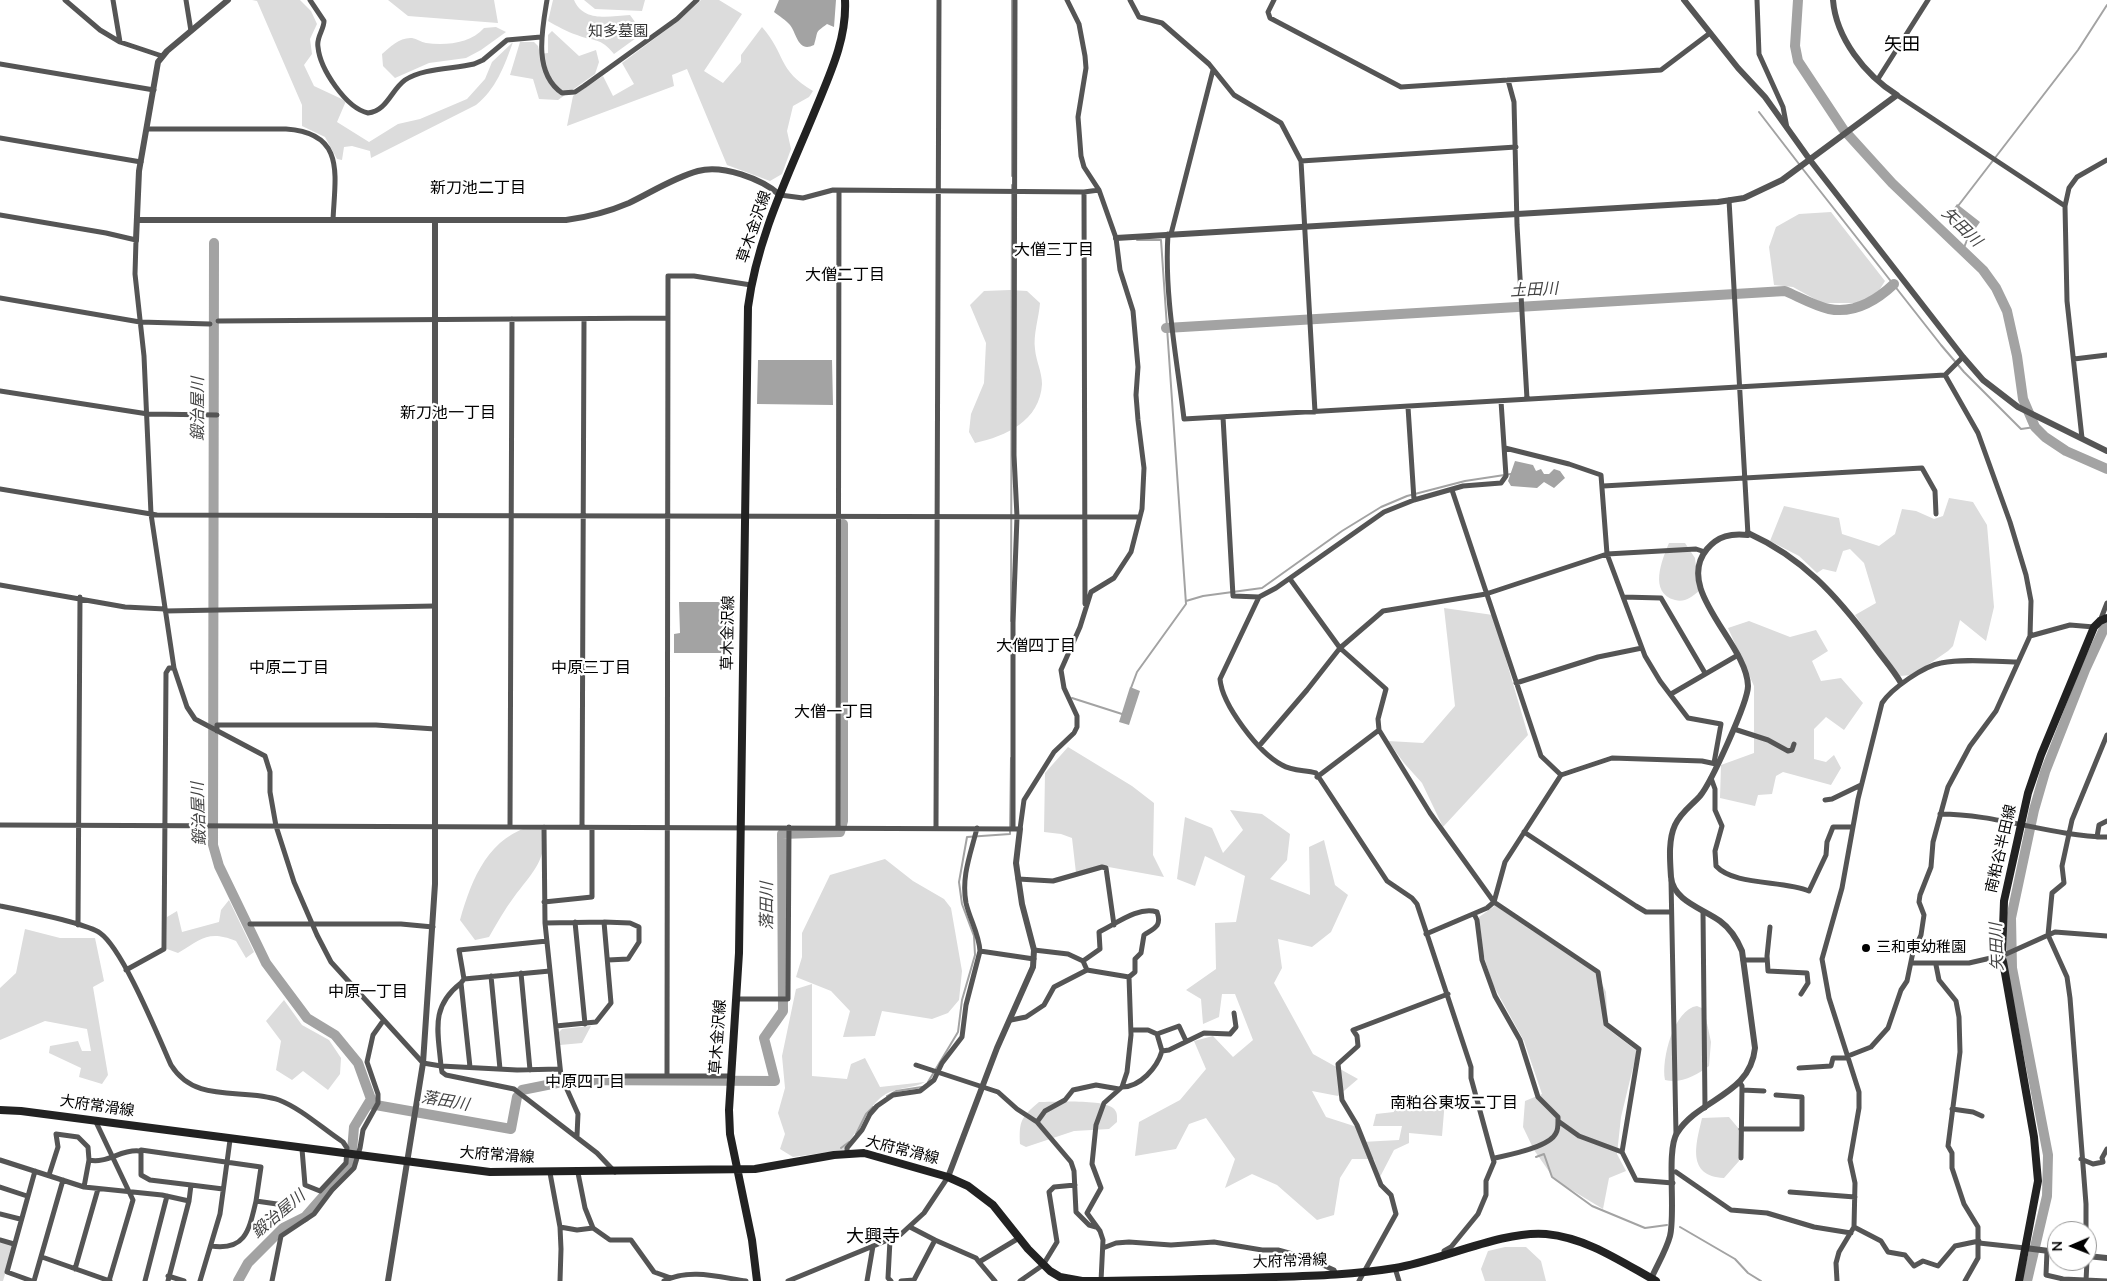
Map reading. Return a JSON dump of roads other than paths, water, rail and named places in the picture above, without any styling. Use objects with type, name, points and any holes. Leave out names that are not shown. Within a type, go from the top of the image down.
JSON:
[{"type":"main road","name":"草木金沢線","points":[[757,1281],[752,1240],[729,1122],[730,1076],[736,999],[741,827],[747,324],[751,285],[762,239],[839,50],[846,12],[845,0]]},
{"type":"main road","name":"南粕谷半田線","points":[[2019,1281],[2034,1213],[2038,1181],[2037,1158],[2003,956],[2004,901],[2041,755],[2100,622]]},
{"type":"main road","name":"大府常滑線","points":[[0,1110],[21,1110],[230,1140],[490,1172],[578,1173],[738,1169],[774,1166],[864,1153],[948,1177],[968,1186],[986,1198],[1043,1265],[1060,1279],[1082,1281],[1282,1279],[1336,1275],[1395,1268],[1514,1237],[1543,1234],[1570,1237],[1587,1243],[1654,1280]]},
{"type":"street","points":[[65,0],[100,30],[120,42],[162,56]]},
{"type":"street","points":[[113,0],[120,42]]},
{"type":"street","points":[[186,0],[191,31]]},
{"type":"street","points":[[228,0],[162,56],[155,71],[154,90],[141,162],[136,220],[135,274],[148,414],[151,514],[174,668],[190,713],[196,719],[265,756],[270,772],[270,792],[276,826],[294,882],[312,923],[331,962],[382,1021],[423,1063],[441,1066],[500,1069],[559,1069]]},
{"type":"street","points":[[310,0],[324,21],[317,46],[327,75],[356,107],[368,113],[379,110],[408,78],[474,64],[483,60],[501,44],[512,39],[541,38]]},
{"type":"street","points":[[547,0],[541,38],[545,68],[554,87],[562,93],[575,92],[677,19],[697,0]]},
{"type":"street","points":[[936,828],[939,0]]},
{"type":"street","points":[[788,1281],[797,1280],[890,1240],[910,1227],[924,1214],[948,1177],[984,1088],[997,1048],[1030,977],[1034,959],[1034,950],[1018,880],[1016,859],[1013,623],[1016,517],[1014,274],[1016,191],[1014,166],[1015,0]]},
{"type":"street","points":[[1016,828],[1024,800],[1054,752],[1077,727],[1077,716],[1064,688],[1061,670],[1080,627],[1091,592],[1114,578],[1134,543],[1140,517],[1144,468],[1136,395],[1138,367],[1131,305],[1120,270],[1116,238],[1099,190],[1084,167],[1081,156],[1078,117],[1086,68],[1086,56],[1079,24],[1067,0]]},
{"type":"street","points":[[1130,0],[1139,16],[1162,23],[1209,64],[1234,95],[1281,123],[1290,136],[1301,161],[1315,412]]},
{"type":"street","points":[[1274,0],[1268,12],[1270,18],[1393,84],[1401,86],[1661,70],[1710,33]]},
{"type":"street","points":[[1684,0],[1765,97],[1810,160],[1963,357],[1983,380],[2018,407],[2107,451]]},
{"type":"street","points":[[1757,0],[1759,54],[1783,107],[1787,128]]},
{"type":"street","points":[[1834,0],[1837,23],[1842,37],[1853,53],[1878,79],[1897,95],[2065,206]]},
{"type":"street","points":[[1878,79],[1928,0]]},
{"type":"street","points":[[0,64],[154,90]]},
{"type":"street","points":[[1213,70],[1170,234],[1167,256],[1184,419],[1945,375],[1963,357]]},
{"type":"street","points":[[1508,80],[1514,102],[1517,213],[1528,399]]},
{"type":"street","points":[[1116,238],[1744,198],[1782,180],[1897,95]]},
{"type":"street","points":[[148,129],[286,129],[308,132],[319,138],[332,154],[336,171],[333,220]]},
{"type":"street","points":[[0,138],[141,162]]},
{"type":"street","points":[[1301,161],[1516,147]]},
{"type":"street","points":[[2082,438],[2067,301],[2065,206],[2069,188],[2078,177],[2107,160]]},
{"type":"street","points":[[136,220],[566,220],[606,212],[675,179],[700,170],[733,173],[770,186],[780,195],[803,198],[833,190],[1084,192],[1099,190]]},
{"type":"street","points":[[838,827],[839,191]]},
{"type":"street","points":[[1084,192],[1083,518],[1085,611]]},
{"type":"street","points":[[1729,200],[1748,535]]},
{"type":"street","points":[[0,215],[136,240]]},
{"type":"street","points":[[388,1281],[423,1063],[432,927],[435,825],[436,221]]},
{"type":"street","points":[[666,1076],[668,276],[694,276],[751,285]]},
{"type":"street","points":[[0,298],[140,322],[210,324]]},
{"type":"street","points":[[218,321],[668,318]]},
{"type":"street","points":[[510,827],[512,319]]},
{"type":"street","points":[[582,827],[584,319]]},
{"type":"street","points":[[2074,359],[2107,355]]},
{"type":"street","points":[[1800,1068],[1831,1066],[1833,1058],[1848,1057],[1872,1047],[1884,1034],[1901,990],[1907,981],[1913,952],[1922,935],[1924,916],[1919,902],[1931,867],[1933,842],[1952,775],[1996,711],[2030,636],[2031,601],[2026,575],[2010,522],[1978,433],[1945,375]]},
{"type":"street","points":[[0,391],[148,414],[214,415]]},
{"type":"street","points":[[1223,417],[1233,596],[1259,597],[1290,578],[1378,515],[1414,500],[1463,486],[1501,482],[1506,476],[1501,401]]},
{"type":"street","points":[[1408,407],[1414,500]]},
{"type":"street","points":[[1505,448],[1598,472],[1603,486],[1607,554],[1642,648],[1660,681],[1688,718],[1721,724],[1711,778],[1700,796],[1681,815],[1675,825],[1671,842],[1670,912],[1676,1134],[1673,1152],[1670,1237],[1654,1280]]},
{"type":"street","points":[[1603,486],[1922,468],[1935,491],[1936,514]]},
{"type":"street","points":[[0,489],[151,514],[1140,517]]},
{"type":"street","points":[[1452,490],[1541,756],[1547,764],[1561,775]]},
{"type":"street","points":[[1715,763],[1734,729],[1746,701],[1748,686],[1746,672],[1738,655],[1700,587],[1698,570],[1705,552],[1711,544],[1724,536],[1748,535],[1748,533],[1763,539],[1797,560],[1815,576],[1851,616],[1901,683]]},
{"type":"street","points":[[1259,746],[1340,648],[1383,611],[1486,594],[1607,554],[1696,549],[1705,552]]},
{"type":"street","points":[[1290,578],[1340,648],[1386,689],[1378,724],[1379,730],[1430,813],[1494,902],[1598,972],[1606,1024],[1639,1050],[1622,1152],[1636,1180],[1673,1183]]},
{"type":"street","points":[[0,585],[125,607],[165,610],[435,606]]},
{"type":"street","points":[[1259,597],[1220,679],[1221,690],[1259,746],[1271,759],[1284,766],[1316,773],[1386,881],[1412,898],[1417,904],[1472,1067],[1471,1078],[1495,1158],[1486,1181],[1486,1194],[1478,1214],[1452,1247],[1444,1251],[1445,1256]]},
{"type":"street","points":[[1623,597],[1660,598],[1705,673]]},
{"type":"street","points":[[78,925],[80,598]]},
{"type":"street","points":[[2030,636],[2070,625],[2100,622],[2107,604]]},
{"type":"street","points":[[1516,683],[1598,657],[1642,648]]},
{"type":"street","points":[[1670,694],[1738,655]]},
{"type":"street","points":[[1837,1281],[1838,1257],[1854,1227],[1855,1183],[1850,1160],[1860,1108],[1859,1092],[1829,998],[1822,959],[1842,888],[1861,785],[1882,703],[1890,692],[1901,683],[1942,663],[2018,662]]},
{"type":"street","points":[[126,970],[164,949],[166,674],[169,668],[174,668]]},
{"type":"street","points":[[217,730],[217,725],[376,725],[435,729]]},
{"type":"street","points":[[1734,729],[1768,740],[1788,751],[1792,750],[1794,744]]},
{"type":"street","points":[[1317,777],[1379,730]]},
{"type":"street","points":[[2085,1221],[2070,998],[2067,977],[2048,935],[2052,893],[2064,883],[2062,866],[2076,810],[2088,786],[2107,735]]},
{"type":"street","points":[[1426,934],[1474,914],[1494,902],[1505,862],[1561,775],[1612,758],[1715,763]]},
{"type":"street","points":[[1711,778],[1715,789],[1714,810],[1722,826],[1715,851],[1716,866],[1719,870],[1734,876],[1768,884],[1788,884],[1809,891],[1826,855],[1827,842],[1833,828],[1853,827]]},
{"type":"street","points":[[1825,800],[1832,799],[1861,785]]},
{"type":"street","points":[[1940,814],[1959,814],[2069,834],[2107,837]]},
{"type":"street","points":[[2097,837],[2099,825],[2107,821]]},
{"type":"street","points":[[0,825],[1016,828]]},
{"type":"street","points":[[544,827],[545,923],[559,1069],[578,1114],[577,1136]]},
{"type":"street","points":[[736,999],[788,999],[789,827]]},
{"type":"street","points":[[544,902],[592,897],[592,828]]},
{"type":"street","points":[[847,1154],[848,1148],[877,1106],[899,1092],[920,1091],[934,1080],[962,1037],[966,1005],[980,951],[979,940],[966,903],[964,885],[970,851],[977,828]]},
{"type":"street","points":[[1524,832],[1646,912],[1670,912]]},
{"type":"street","points":[[1018,880],[1053,881],[1102,867],[1106,868],[1114,925]]},
{"type":"street","points":[[1671,880],[1676,890],[1683,897],[1702,912],[1719,920],[1737,939],[1743,960],[1754,1048],[1753,1061],[1740,1083],[1688,1120],[1676,1134]]},
{"type":"street","points":[[0,906],[78,925],[100,933],[119,955],[171,1065],[182,1079],[190,1085],[209,1090],[269,1097],[281,1101],[343,1142],[352,1155],[354,1168],[332,1190],[314,1214],[282,1236],[272,1281]]},
{"type":"street","points":[[1011,1020],[1026,1017],[1044,1005],[1054,987],[1087,970],[1129,977],[1135,972],[1135,959],[1141,953],[1144,935],[1157,928],[1158,917],[1154,911],[1141,911],[1099,932],[1100,949],[1083,961]]},
{"type":"street","points":[[1702,912],[1705,1108]]},
{"type":"street","points":[[1474,914],[1477,920],[1482,960],[1495,996],[1520,1040],[1538,1097],[1558,1117],[1556,1133],[1550,1140],[1531,1148],[1495,1158]]},
{"type":"street","points":[[575,922],[584,1024]]},
{"type":"street","points":[[556,1026],[596,1022],[611,1003],[604,922]]},
{"type":"street","points":[[250,924],[312,923],[432,927]]},
{"type":"street","points":[[545,923],[630,923],[639,927],[639,942],[628,959],[608,960]]},
{"type":"street","points":[[1770,927],[1768,971],[1807,973],[1808,983],[1801,994]]},
{"type":"street","points":[[1911,963],[1936,965],[1969,963],[2003,956],[2048,935],[2062,931],[2107,936]]},
{"type":"street","points":[[470,1067],[459,950],[547,942]]},
{"type":"street","points":[[1034,950],[1068,954],[1083,961],[1087,970]]},
{"type":"street","points":[[980,951],[1034,959]]},
{"type":"street","points":[[1743,960],[1767,960]]},
{"type":"street","points":[[1936,965],[1939,980],[1956,1001],[1959,1017],[1960,1052],[1948,1146],[1952,1153],[1952,1168],[1964,1204],[1978,1227],[1979,1242],[1978,1258],[1965,1281]]},
{"type":"street","points":[[550,971],[491,976],[463,981],[445,999],[438,1016],[437,1024],[442,1072],[446,1075],[514,1089],[577,1136],[616,1172]]},
{"type":"street","points":[[521,973],[530,1070]]},
{"type":"street","points":[[491,976],[500,1069]]},
{"type":"street","points":[[1102,1281],[1102,1235],[1088,1213],[1101,1188],[1092,1164],[1096,1125],[1104,1103],[1121,1088],[1127,1072],[1130,1030],[1129,977]]},
{"type":"street","points":[[1359,1281],[1396,1214],[1396,1209],[1391,1194],[1381,1185],[1357,1125],[1342,1100],[1338,1064],[1358,1046],[1357,1036],[1353,1030],[1448,994]]},
{"type":"street","points":[[1162,1051],[1169,1050],[1208,1032],[1230,1034],[1236,1027],[1234,1013]]},
{"type":"street","points":[[302,1149],[305,1185],[320,1191],[352,1155],[362,1130],[378,1103],[378,1094],[368,1066],[368,1056],[373,1035],[382,1021]]},
{"type":"street","points":[[1130,1030],[1148,1030],[1157,1034],[1180,1026],[1186,1041]]},
{"type":"street","points":[[1037,1122],[1045,1111],[1065,1100],[1073,1090],[1096,1085],[1121,1088],[1137,1084],[1157,1063],[1162,1051],[1157,1034]]},
{"type":"street","points":[[916,1065],[998,1092],[1017,1109],[1037,1122],[1071,1162],[1074,1170],[1076,1212],[1089,1225],[1096,1227]]},
{"type":"street","points":[[561,1076],[730,1076]]},
{"type":"street","points":[[1740,1083],[1742,1090],[1740,1158]]},
{"type":"street","points":[[1742,1090],[1764,1092]]},
{"type":"street","points":[[1741,1129],[1802,1129],[1802,1097],[1776,1095]]},
{"type":"street","points":[[1952,1109],[1966,1110],[1982,1116]]},
{"type":"street","points":[[42,1257],[109,1281],[133,1200],[95,1120]]},
{"type":"street","points":[[1558,1121],[1579,1136],[1622,1152]]},
{"type":"street","points":[[49,1176],[58,1148],[56,1134],[78,1137],[88,1147],[89,1160],[84,1187]]},
{"type":"street","points":[[200,1281],[220,1214],[230,1140]]},
{"type":"street","points":[[2081,1159],[2093,1164],[2105,1163],[2102,1158],[2107,1149]]},
{"type":"street","points":[[89,1160],[97,1162],[130,1150],[138,1151]]},
{"type":"street","points":[[211,1246],[232,1247],[243,1238],[256,1201],[261,1167],[141,1150],[142,1175],[150,1180],[223,1190]]},
{"type":"street","points":[[0,1160],[84,1187],[167,1196],[189,1201]]},
{"type":"street","points":[[35,1171],[20,1219],[7,1272],[33,1281],[42,1257],[63,1180]]},
{"type":"street","points":[[1676,1172],[1731,1210],[1767,1213],[1814,1228],[1850,1233]]},
{"type":"street","points":[[550,1173],[560,1227],[560,1281]]},
{"type":"street","points":[[578,1173],[585,1208],[594,1228],[610,1240],[631,1240],[654,1272],[671,1278]]},
{"type":"street","points":[[184,1281],[168,1278],[189,1201],[191,1185]]},
{"type":"street","points":[[1020,1281],[1043,1265],[1057,1242],[1049,1192],[1054,1188],[1075,1185]]},
{"type":"street","points":[[0,1187],[28,1196]]},
{"type":"street","points":[[75,1269],[98,1189]]},
{"type":"street","points":[[1790,1192],[1855,1197]]},
{"type":"street","points":[[145,1281],[167,1196]]},
{"type":"street","points":[[256,1201],[284,1205]]},
{"type":"street","points":[[0,1214],[20,1219]]},
{"type":"street","points":[[560,1227],[594,1228]]},
{"type":"street","points":[[910,1227],[976,1258],[995,1281]]},
{"type":"street","points":[[1854,1227],[1881,1242],[1888,1252],[1905,1255],[1914,1266],[1923,1261],[1938,1266],[1955,1246],[1979,1242],[2047,1251]]},
{"type":"street","points":[[979,1262],[1019,1238]]},
{"type":"street","points":[[0,1240],[14,1244]]},
{"type":"street","points":[[890,1240],[888,1278],[891,1281]]},
{"type":"street","points":[[901,1281],[914,1280],[935,1240]]},
{"type":"street","points":[[1103,1248],[1116,1242],[1171,1245],[1214,1242],[1236,1244],[1291,1253],[1334,1270],[1336,1275]]},
{"type":"street","points":[[867,1281],[873,1246]]},
{"type":"street","points":[[2044,1251],[2046,1275],[2063,1279],[2107,1280]]},
{"type":"street","points":[[1395,1268],[1399,1281]]},
{"type":"street","points":[[664,1281],[694,1274],[746,1281]]},
{"type":"water","points":[[779,0],[836,0],[834,27],[827,24],[818,32],[814,45],[804,47],[790,25],[774,12]]},
{"type":"water","points":[[1957,204],[1980,222],[1969,238],[1948,217]]},
{"type":"water","points":[[758,360],[832,360],[833,405],[757,404]]},
{"type":"water","points":[[1515,461],[1533,465],[1536,471],[1541,469],[1544,474],[1549,474],[1554,469],[1560,471],[1565,478],[1554,488],[1544,482],[1537,488],[1511,486],[1508,481]]},
{"type":"water","points":[[679,602],[733,602],[733,653],[674,653],[674,634],[680,633]]},
{"type":"water","points":[[1130,687],[1140,691],[1129,725],[1119,722]]},
{"type":"waterway","points":[[1012,0],[1012,176]]},
{"type":"waterway","name":"矢田川","points":[[1798,0],[1795,46],[1798,61],[1843,129],[1892,183],[1983,270],[1996,288],[2007,311],[2017,356],[2023,399],[2035,427],[2045,437],[2066,451],[2107,469]]},
{"type":"waterway","points":[[1958,206],[2078,50],[2107,5]]},
{"type":"waterway","points":[[1759,112],[1799,164]]},
{"type":"waterway","points":[[1802,168],[1964,372],[2021,429],[2035,427]]},
{"type":"waterway","points":[[1011,621],[1012,185]]},
{"type":"waterway","points":[[1963,250],[1969,235]]},
{"type":"waterway","points":[[1131,688],[1137,672],[1186,604],[1161,240],[1137,240]]},
{"type":"waterway","name":"鍛治屋川","points":[[214,243],[213,845],[219,866],[266,963],[307,1018],[335,1035],[358,1063],[371,1099],[354,1127],[348,1168],[305,1217],[283,1228],[248,1263],[238,1281]]},
{"type":"waterway","name":"土田川","points":[[1166,328],[1785,291],[1818,306],[1838,310],[1856,308],[1873,300],[1894,284]]},
{"type":"waterway","points":[[1186,601],[1203,596],[1262,588],[1342,531],[1381,507],[1407,496],[1465,481],[1511,474]]},
{"type":"waterway","name":"落田川","points":[[522,1090],[572,1080],[775,1081],[764,1038],[783,1011],[782,834],[840,832],[843,821],[843,524]]},
{"type":"waterway","name":"矢田川","points":[[2027,1281],[2047,1196],[2048,1155],[2012,968],[2011,918],[2034,810],[2045,772],[2085,670],[2107,622]]},
{"type":"waterway","points":[[1072,698],[1122,714]]},
{"type":"waterway","points":[[928,1082],[958,1032],[962,1000],[975,955],[974,936],[962,904],[959,882],[967,837],[1010,834],[1011,758]]},
{"type":"waterway","points":[[887,1096],[896,1091],[922,1087]]},
{"type":"waterway","name":"落田川","points":[[370,1104],[511,1129],[517,1097]]},
{"type":"waterway","points":[[856,1134],[866,1114],[873,1107]]},
{"type":"waterway","points":[[841,1148],[849,1142]]},
{"type":"waterway","points":[[1536,1157],[1544,1154],[1552,1177],[1592,1206],[1645,1228],[1667,1225]]},
{"type":"waterway","points":[[1680,1227],[1735,1259],[1748,1273],[1761,1281]]},
{"type":"place","name":"三和東幼稚園","points":[[1866,948]]},
{"type":"district","name":"矢田","points":[[1902,46]]},
{"type":"district","name":"新刀池二丁目","points":[[478,189]]},
{"type":"district","name":"大僧三丁目","points":[[1054,251]]},
{"type":"district","name":"大僧二丁目","points":[[845,276]]},
{"type":"district","name":"新刀池一丁目","points":[[448,414]]},
{"type":"district","name":"大僧四丁目","points":[[1036,647]]},
{"type":"district","name":"中原二丁目","points":[[289,669]]},
{"type":"district","name":"中原三丁目","points":[[591,669]]},
{"type":"district","name":"大僧一丁目","points":[[834,713]]},
{"type":"district","name":"中原一丁目","points":[[368,993]]},
{"type":"district","name":"中原四丁目","points":[[585,1083]]},
{"type":"district","name":"南粕谷東坂二丁目","points":[[1454,1104]]},
{"type":"district","name":"大興寺","points":[[873,1238]]},
{"type":"park label","name":"知多墓園","points":[[618,32]]}]
